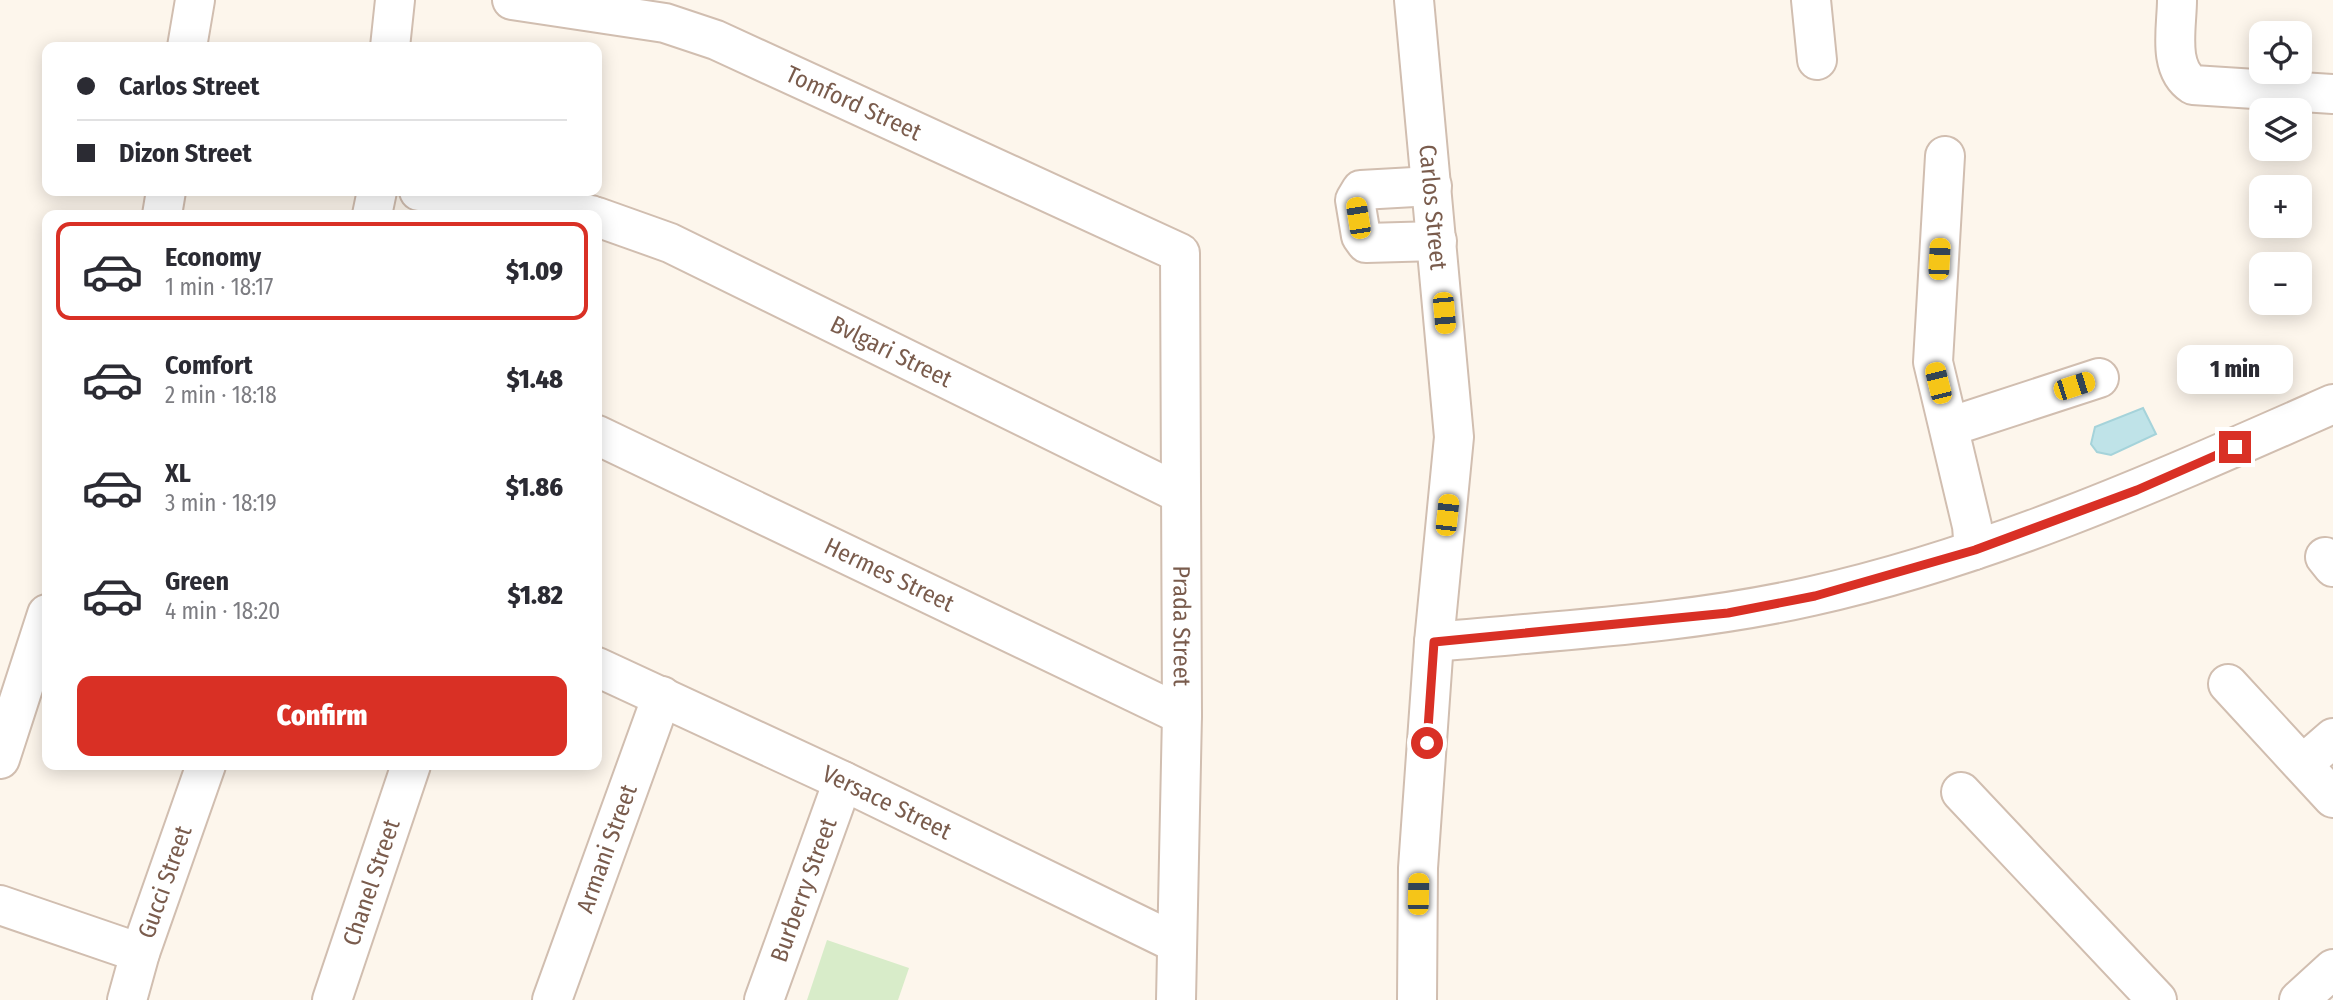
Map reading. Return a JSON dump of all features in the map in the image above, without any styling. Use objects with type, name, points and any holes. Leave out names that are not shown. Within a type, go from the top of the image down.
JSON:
[{"type":"street","points":[[188,42],[195,0]]},
{"type":"street","points":[[390,42],[394,0]]},
{"type":"street","name":"Tomford Street","points":[[512,0],[665,23],[716,40],[1180,253]]},
{"type":"street","name":"Carlos Street","points":[[1414,0],[1454,437],[1434,642],[1418,868],[1416,1000]]},
{"type":"street","points":[[1811,0],[1817,60]]},
{"type":"street","points":[[2177,0],[2177,68],[2183,78],[2193,85],[2333,94]]},
{"type":"street","points":[[1945,156],[1933,362],[1975,550]]},
{"type":"street","points":[[1432,186],[1361,190],[1355,200],[1361,236],[1366,243],[1437,241]]},
{"type":"street","points":[[455,196],[555,210]]},
{"type":"street","name":"Bvlgari Street","points":[[602,219],[670,243],[1181,494]]},
{"type":"street","name":"Prada Street","points":[[1176,1000],[1182,715],[1180,253]]},
{"type":"street","points":[[1949,426],[2099,378]]},
{"type":"street","points":[[1434,642],[1728,613],[1815,596],[1975,550],[2137,490],[2333,404]]},
{"type":"street","name":"Hermes Street","points":[[602,437],[1182,715]]},
{"type":"street","points":[[0,759],[11,686],[42,624]]},
{"type":"street","name":"Versace Street","points":[[602,669],[843,781],[1176,943]]},
{"type":"street","points":[[2228,684],[2333,798]]},
{"type":"street","name":"Armani Street","points":[[552,1000],[662,696]]},
{"type":"street","points":[[2303,764],[2333,738]]},
{"type":"street","name":"Gucci Street","points":[[127,1000],[204,770]]},
{"type":"street","name":"Chanel Street","points":[[332,1000],[409,770]]},
{"type":"street","name":"Burberry Street","points":[[764,1000],[843,781]]},
{"type":"street","points":[[1961,792],[2157,1000]]},
{"type":"street","points":[[0,905],[141,953]]},
{"type":"street","points":[[2299,1000],[2333,969]]},
{"type":"green space","points":[[827,940],[909,968],[898,1000],[807,1000]]},
{"type":"water","points":[[2143,408],[2156,434],[2111,455],[2097,452],[2091,444],[2095,427]]},
{"type":"route","points":[[1427,743],[1434,642],[1728,613],[1815,596],[1975,550],[2137,490],[2235,447]]}]
